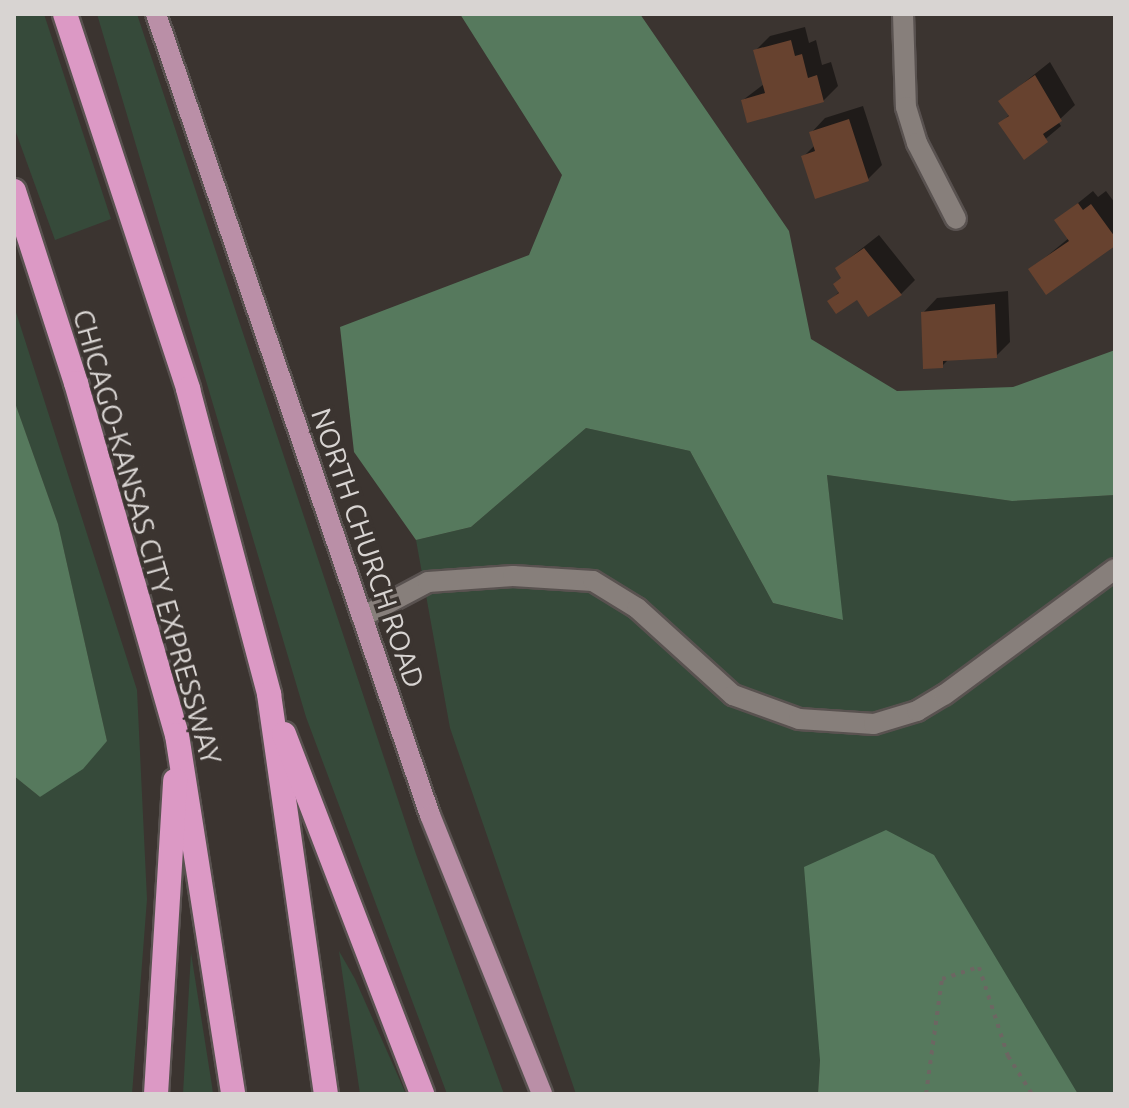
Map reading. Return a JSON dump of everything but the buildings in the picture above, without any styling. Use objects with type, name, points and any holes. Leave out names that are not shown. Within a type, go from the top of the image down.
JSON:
[{"type":"highway","points":[[65,14],[188,389],[269,694],[422,1094]]},
{"type":"highway","name":"CHICAGO-KANSAS CITY EXPRESSWAY","points":[[14,191],[76,383],[177,735],[233,1094]]},
{"type":"highway","points":[[269,694],[326,1094]]},
{"type":"highway","points":[[156,1094],[177,735]]},
{"type":"main road","name":"NORTH CHURCH ROAD","points":[[156,14],[430,815],[542,1094]]},
{"type":"street","points":[[903,14],[906,107],[917,143],[956,219]]},
{"type":"street","points":[[362,617],[428,582],[513,576],[593,581],[637,608],[733,695],[799,719],[874,724],[917,711],[944,695],[1115,569]]},
{"type":"path","points":[[926,1094],[942,979],[951,972],[979,967],[1008,1056],[1032,1094]]},
{"type":"green space","points":[[14,14],[44,14],[111,219],[55,240],[14,127]]},
{"type":"green space","points":[[97,14],[137,14],[416,854],[504,1094],[447,1094],[306,717]]},
{"type":"green space","points":[[460,14],[640,14],[789,231],[811,339],[897,391],[1013,387],[1115,350],[1115,495],[1012,501],[827,475],[843,620],[773,603],[690,451],[586,428],[471,527],[416,540],[354,452],[340,327],[529,255],[562,175]]},
{"type":"green space","points":[[14,306],[137,690],[147,899],[132,1094],[14,1094],[14,776],[40,797],[107,741],[58,524],[14,400]]},
{"type":"green space","points":[[14,400],[58,524],[107,741],[83,769],[40,797],[14,776]]},
{"type":"green space","points":[[586,428],[690,451],[773,603],[842,620],[827,475],[1012,501],[1115,495],[1115,1094],[1078,1094],[1050,1049],[820,1060],[818,1094],[576,1094],[450,728],[416,540],[471,527]]},
{"type":"green space","points":[[886,830],[934,855],[1078,1094],[818,1094],[820,1060],[804,867]]},
{"type":"green space","points":[[339,951],[355,979],[406,1094],[360,1094]]},
{"type":"green space","points":[[191,953],[212,1086],[213,1094],[183,1094]]}]
